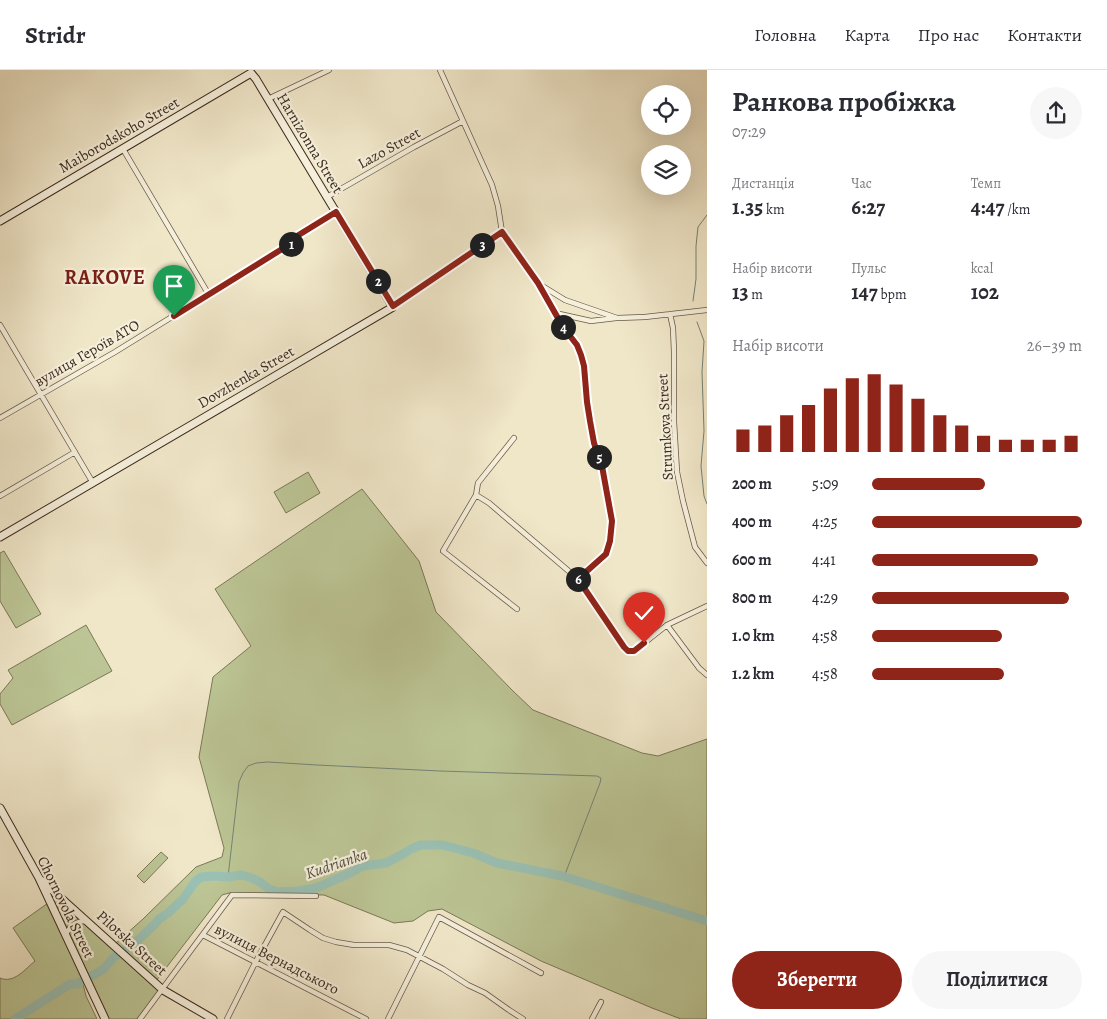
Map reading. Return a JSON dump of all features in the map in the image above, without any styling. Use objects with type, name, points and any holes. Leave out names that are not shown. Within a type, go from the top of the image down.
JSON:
[{"type":"street","points":[[268,99],[329,70]]},
{"type":"street","points":[[440,70],[492,185],[502,232],[538,283],[563,327],[577,345],[584,366],[590,421],[594,443],[602,466],[612,521],[610,541],[606,554],[578,579]]},
{"type":"street","name":"Harnizonna Street","points":[[251,72],[393,306]]},
{"type":"street","name":"Maiborodskoho Street","points":[[0,221],[251,72]]},
{"type":"street","name":"Lazo Street","points":[[327,197],[414,147],[464,122]]},
{"type":"street","points":[[123,149],[209,295]]},
{"type":"street","name":"вулиця Героїв АТО","points":[[0,418],[209,295],[295,241],[297,236],[336,212]]},
{"type":"street","name":"Dovzhenka Street","points":[[0,537],[393,306],[502,232]]},
{"type":"street","points":[[538,283],[565,300],[617,318]]},
{"type":"street","points":[[556,313],[591,321],[639,318],[707,310]]},
{"type":"street","name":"Strumkova Street","points":[[670,314],[673,328],[674,422],[677,472],[682,501],[696,547],[707,563]]},
{"type":"street","points":[[0,325],[93,483]]},
{"type":"street","points":[[514,438],[478,483],[476,496],[443,551],[517,609]]},
{"type":"street","points":[[0,496],[75,452]]},
{"type":"street","points":[[476,496],[490,503],[578,579],[628,651],[634,651],[667,625],[707,606]]},
{"type":"street","points":[[667,625],[699,668],[707,675]]},
{"type":"street","name":"Chornovola Street","points":[[0,808],[39,878],[105,1019]]},
{"type":"street","name":"Pilotska Street","points":[[39,878],[163,990],[213,1019]]},
{"type":"street","points":[[140,1019],[232,896],[316,896]]},
{"type":"street","points":[[227,1019],[283,912],[323,938],[336,942],[389,945],[407,950],[443,968],[523,1019]]},
{"type":"street","points":[[388,1019],[439,917],[542,973]]},
{"type":"street","points":[[66,936],[68,929],[73,924],[79,921],[86,921]]},
{"type":"street","name":"вулиця Вернадського","points":[[203,935],[366,1019]]},
{"type":"street","points":[[592,1019],[601,1002]]},
{"type":"green space","points":[[308,472],[320,493],[286,513],[274,492]]},
{"type":"green space","points":[[362,489],[419,561],[436,612],[533,710],[642,753],[658,756],[707,739],[707,1019],[681,1019],[652,1008],[541,961],[442,909],[428,911],[413,921],[394,923],[324,895],[229,893],[222,895],[156,981],[115,944],[196,867],[222,857],[224,848],[199,757],[213,677],[251,646],[215,589]]},
{"type":"green space","points":[[4,551],[41,614],[16,628],[0,601],[0,553]]},
{"type":"green space","points":[[86,625],[112,671],[12,725],[0,704],[0,694],[13,678],[8,670]]},
{"type":"green space","points":[[161,852],[168,858],[144,883],[137,876]]},
{"type":"green space","points":[[45,887],[81,919],[71,922],[66,928]]},
{"type":"green space","points":[[48,903],[79,969],[86,996],[97,1019],[0,1019],[0,978],[10,979],[15,977],[35,961],[13,928]]},
{"type":"green space","points":[[80,923],[85,923],[160,990],[137,1019],[108,1019],[68,936],[72,928]]},
{"type":"waterway","points":[[693,301],[696,279],[698,227],[707,215]]},
{"type":"waterway","points":[[697,322],[704,341],[702,372],[704,431],[701,466],[704,496],[707,504]]},
{"type":"waterway","points":[[228,877],[239,782],[248,766],[268,762],[440,771],[597,776],[601,778],[600,783],[564,877]]},
{"type":"waterway","name":"Kudrianka","points":[[15,1019],[70,984],[77,984],[104,969],[113,958],[138,940],[183,899],[201,877],[241,875],[260,882],[269,889],[278,892],[298,891],[316,888],[363,866],[386,863],[421,845],[442,845],[473,853],[497,863],[562,876],[707,921]]},
{"type":"district","name":"RAKOVE","points":[[105,277]]},
{"type":"route","points":[[174,316],[295,241],[297,236],[336,212],[393,306],[502,232],[538,283],[563,327],[577,345],[584,366],[590,421],[594,443],[602,466],[612,521],[610,541],[606,554],[578,579],[628,651],[634,651],[644,643]]}]
